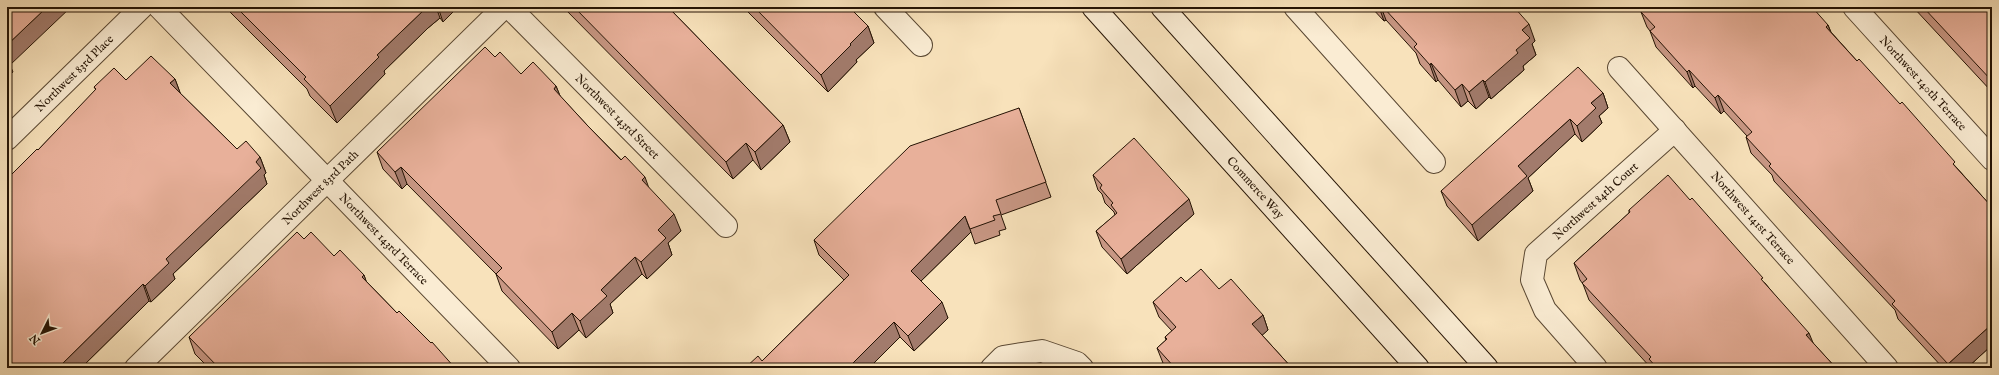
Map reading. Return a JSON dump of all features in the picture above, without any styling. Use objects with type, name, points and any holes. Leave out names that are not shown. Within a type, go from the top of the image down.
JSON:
[{"type":"street","name":"Northwest 83rd Place","points":[[7,139],[142,7]]},
{"type":"street","name":"Northwest 143rd Terrace","points":[[159,7],[509,368]]},
{"type":"street","name":"Northwest 83rd Path","points":[[143,366],[327,181],[504,7]]},
{"type":"street","name":"Northwest 143rd Street","points":[[509,7],[726,226]]},
{"type":"street","points":[[885,7],[921,45]]},
{"type":"street","name":"Commerce Way","points":[[1093,7],[1418,368]]},
{"type":"street","points":[[1162,7],[1487,368]]},
{"type":"street","points":[[1295,7],[1434,162]]},
{"type":"street","name":"Northwest 140th Terrace","points":[[1854,7],[1992,159]]},
{"type":"street","name":"Northwest 141st Terrace","points":[[1620,68],[1887,368]]},
{"type":"street","name":"Northwest 84th Court","points":[[1596,368],[1545,310],[1532,280],[1536,254],[1675,130]]},
{"type":"street","points":[[992,368],[1003,358],[1042,350],[1077,363],[1082,368]]},
{"type":"building","points":[[7,7],[47,7],[7,45]]},
{"type":"building","points":[[236,7],[427,7],[377,55],[379,57],[330,106],[304,79],[306,77]]},
{"type":"building","points":[[574,7],[668,7],[783,125],[755,152],[746,143],[726,162]]},
{"type":"building","points":[[754,7],[849,7],[868,26],[821,75]]},
{"type":"building","points":[[1383,7],[1514,7],[1529,24],[1522,30],[1530,38],[1516,50],[1518,53],[1485,82],[1483,80],[1469,92],[1462,84],[1455,90],[1431,63],[1430,65],[1414,47],[1417,44]]},
{"type":"building","points":[[1646,7],[1812,7],[1828,25],[1826,27],[1857,61],[1859,59],[1900,104],[1902,102],[1955,162],[1953,164],[1991,206],[1989,208],[1992,210],[1992,324],[1948,364],[1892,304],[1895,301],[1769,166],[1771,164],[1746,137],[1752,132],[1718,95],[1715,98],[1689,70],[1687,72],[1650,31],[1655,27],[1641,12]]},
{"type":"building","points":[[1923,7],[1992,7],[1992,81]]},
{"type":"building","points":[[485,47],[495,57],[500,52],[521,74],[533,62],[556,86],[554,89],[621,160],[625,156],[645,177],[642,180],[674,214],[658,230],[666,238],[641,262],[635,257],[601,290],[607,296],[580,321],[572,313],[552,332],[496,274],[502,268],[401,167],[395,172],[377,152]]},
{"type":"building","points":[[151,56],[175,79],[170,83],[237,149],[246,141],[260,157],[256,162],[261,168],[166,259],[169,263],[145,286],[143,284],[58,368],[7,368],[7,179],[37,149],[38,150],[96,89],[94,87],[114,68],[126,80]]},
{"type":"building","points":[[1578,67],[1603,93],[1591,103],[1596,108],[1577,126],[1570,119],[1518,166],[1527,176],[1472,225],[1441,191]]},
{"type":"building","points":[[1019,108],[1046,182],[996,200],[1001,214],[993,216],[995,220],[970,229],[965,216],[911,271],[942,302],[908,336],[894,322],[851,365],[853,368],[745,368],[758,356],[762,361],[849,275],[814,240],[910,146]]},
{"type":"building","points":[[1134,138],[1189,199],[1121,259],[1096,231],[1117,213],[1111,205],[1113,203],[1100,188],[1102,185],[1093,175]]},
{"type":"building","points":[[1668,175],[1690,200],[1692,198],[1763,278],[1761,279],[1809,333],[1806,335],[1836,368],[1657,368],[1649,359],[1651,357],[1582,283],[1587,279],[1574,263]]},
{"type":"building","points":[[297,232],[304,239],[311,232],[334,256],[340,250],[364,275],[362,277],[397,313],[399,311],[431,343],[432,342],[455,368],[219,368],[189,337]]},
{"type":"building","points":[[1201,269],[1219,289],[1231,279],[1263,315],[1252,324],[1292,368],[1175,368],[1157,348],[1167,339],[1165,337],[1176,327],[1153,302],[1181,277],[1186,282]]}]
